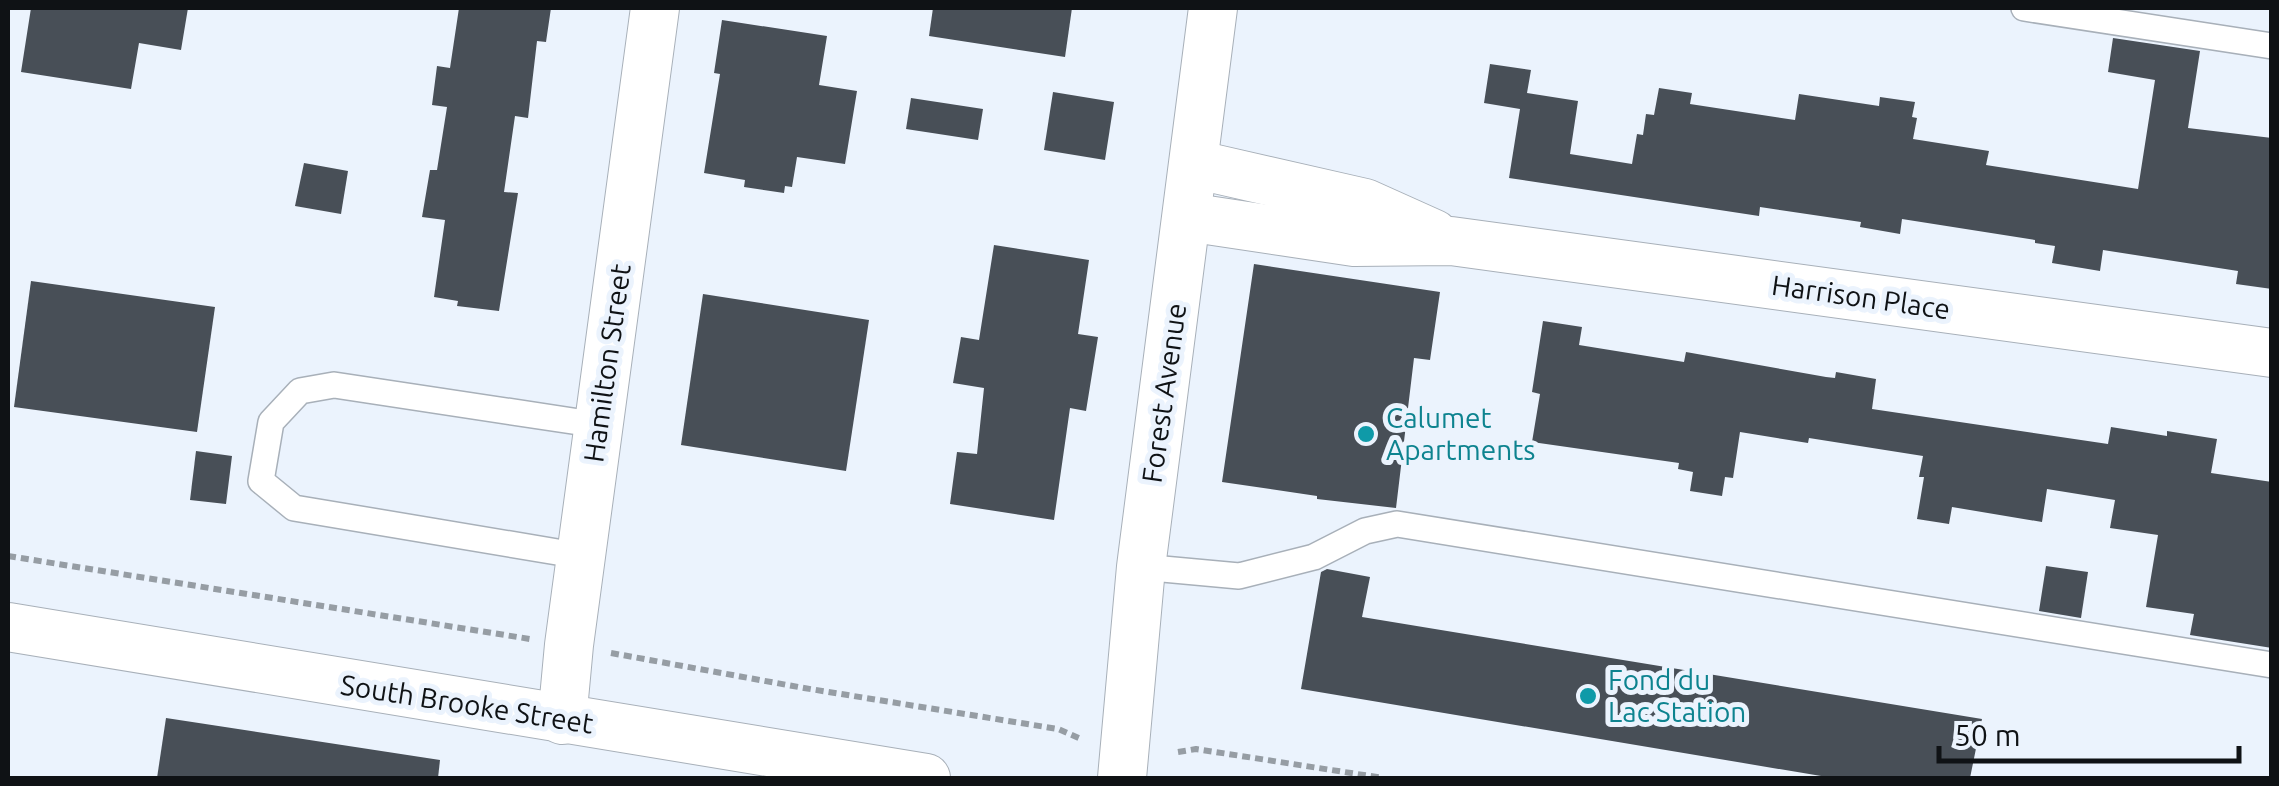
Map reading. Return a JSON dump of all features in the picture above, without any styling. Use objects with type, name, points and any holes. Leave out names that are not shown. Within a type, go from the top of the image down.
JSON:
[{"type":"street","name":"Hamilton Street","points":[[562,720],[655,8]]},
{"type":"street","name":"Forest Avenue","points":[[1122,778],[1140,567],[1213,8]]},
{"type":"street","name":"Harrison Place","points":[[1194,164],[1365,203],[1451,241]]},
{"type":"street","name":"Harrison Place","points":[[1187,217],[1354,242],[1451,241],[2272,353]]},
{"type":"street","name":"South Brooke Street","points":[[8,627],[926,778]]},
{"type":"lane","points":[[2024,8],[2272,46]]},
{"type":"lane","points":[[581,556],[294,508],[260,481],[271,422],[300,391],[334,385],[599,425]]},
{"type":"lane","points":[[1140,567],[1239,576],[1314,557],[1365,531],[1398,524],[2272,664]]},
{"type":"path","points":[[1178,752],[1196,750],[1383,778]]},
{"type":"building","points":[[31,8],[188,8],[181,50],[139,43],[131,89],[21,72]]},
{"type":"building","points":[[459,8],[551,8],[546,42],[537,41],[528,118],[515,116],[504,192],[518,193],[499,311],[457,306],[458,301],[434,297],[445,220],[422,217],[430,170],[437,170],[447,107],[432,105],[437,66],[450,68]]},
{"type":"building","points":[[933,8],[1072,8],[1065,57],[929,36]]},
{"type":"building","points":[[722,20],[827,36],[819,85],[857,91],[845,164],[797,157],[792,187],[785,186],[784,193],[744,187],[745,180],[704,173],[720,74],[714,73]]},
{"type":"building","points":[[2113,38],[2200,51],[2188,128],[2272,138],[2272,289],[2236,284],[2238,271],[2103,250],[2100,271],[2052,263],[2055,246],[2035,240],[1902,219],[1900,234],[1860,227],[1861,222],[1760,207],[1759,216],[1509,178],[1520,109],[1484,103],[1490,64],[1531,70],[1527,93],[1578,101],[1570,154],[1632,164],[1637,134],[1643,135],[1646,114],[1654,115],[1659,88],[1692,93],[1690,104],[1795,120],[1799,94],[1879,106],[1880,97],[1915,102],[1913,139],[1989,151],[1986,165],[2138,189],[2155,80],[2108,72]]},
{"type":"building","points":[[1053,92],[1114,102],[1105,160],[1044,150]]},
{"type":"building","points":[[911,98],[983,109],[978,140],[906,129]]},
{"type":"building","points":[[304,163],[348,171],[341,214],[295,206]]},
{"type":"building","points":[[994,245],[1089,260],[1078,334],[1098,337],[1086,411],[1070,408],[1054,520],[950,504],[957,452],[977,454],[984,388],[953,383],[961,337],[979,340]]},
{"type":"building","name":"Calumet Apartments","points":[[1254,264],[1440,292],[1430,360],[1414,358],[1396,508],[1222,482]]},
{"type":"building","points":[[31,281],[215,307],[197,432],[14,407]]},
{"type":"building","points":[[703,294],[869,320],[846,471],[681,445]]},
{"type":"building","points":[[1543,321],[1582,327],[1579,345],[1684,362],[1686,352],[1826,377],[1835,378],[1836,372],[1876,379],[1872,409],[2108,444],[2111,427],[2217,439],[2211,473],[2272,482],[2272,648],[2190,635],[2194,614],[2146,607],[2158,535],[2110,528],[2115,500],[2047,489],[2042,522],[1952,507],[1949,524],[1917,519],[1923,456],[1809,438],[1808,443],[1740,432],[1733,478],[1725,477],[1722,496],[1690,491],[1693,472],[1678,469],[1679,463],[1532,442],[1540,394],[1532,392]]},
{"type":"building","points":[[196,451],[232,456],[226,504],[190,500]]},
{"type":"building","points":[[2046,566],[2088,572],[2081,618],[2039,611]]},
{"type":"building","name":"Fond du Lac Station","points":[[1327,569],[1370,577],[1362,617],[1982,719],[1970,778],[1833,778],[1301,689],[1321,572]]},
{"type":"building","points":[[166,718],[440,760],[438,778],[157,778]]},
{"type":"place","name":"Calumet Apartments","points":[[1366,434]]},
{"type":"place","name":"Fond du Lac Station","points":[[1588,696]]}]
